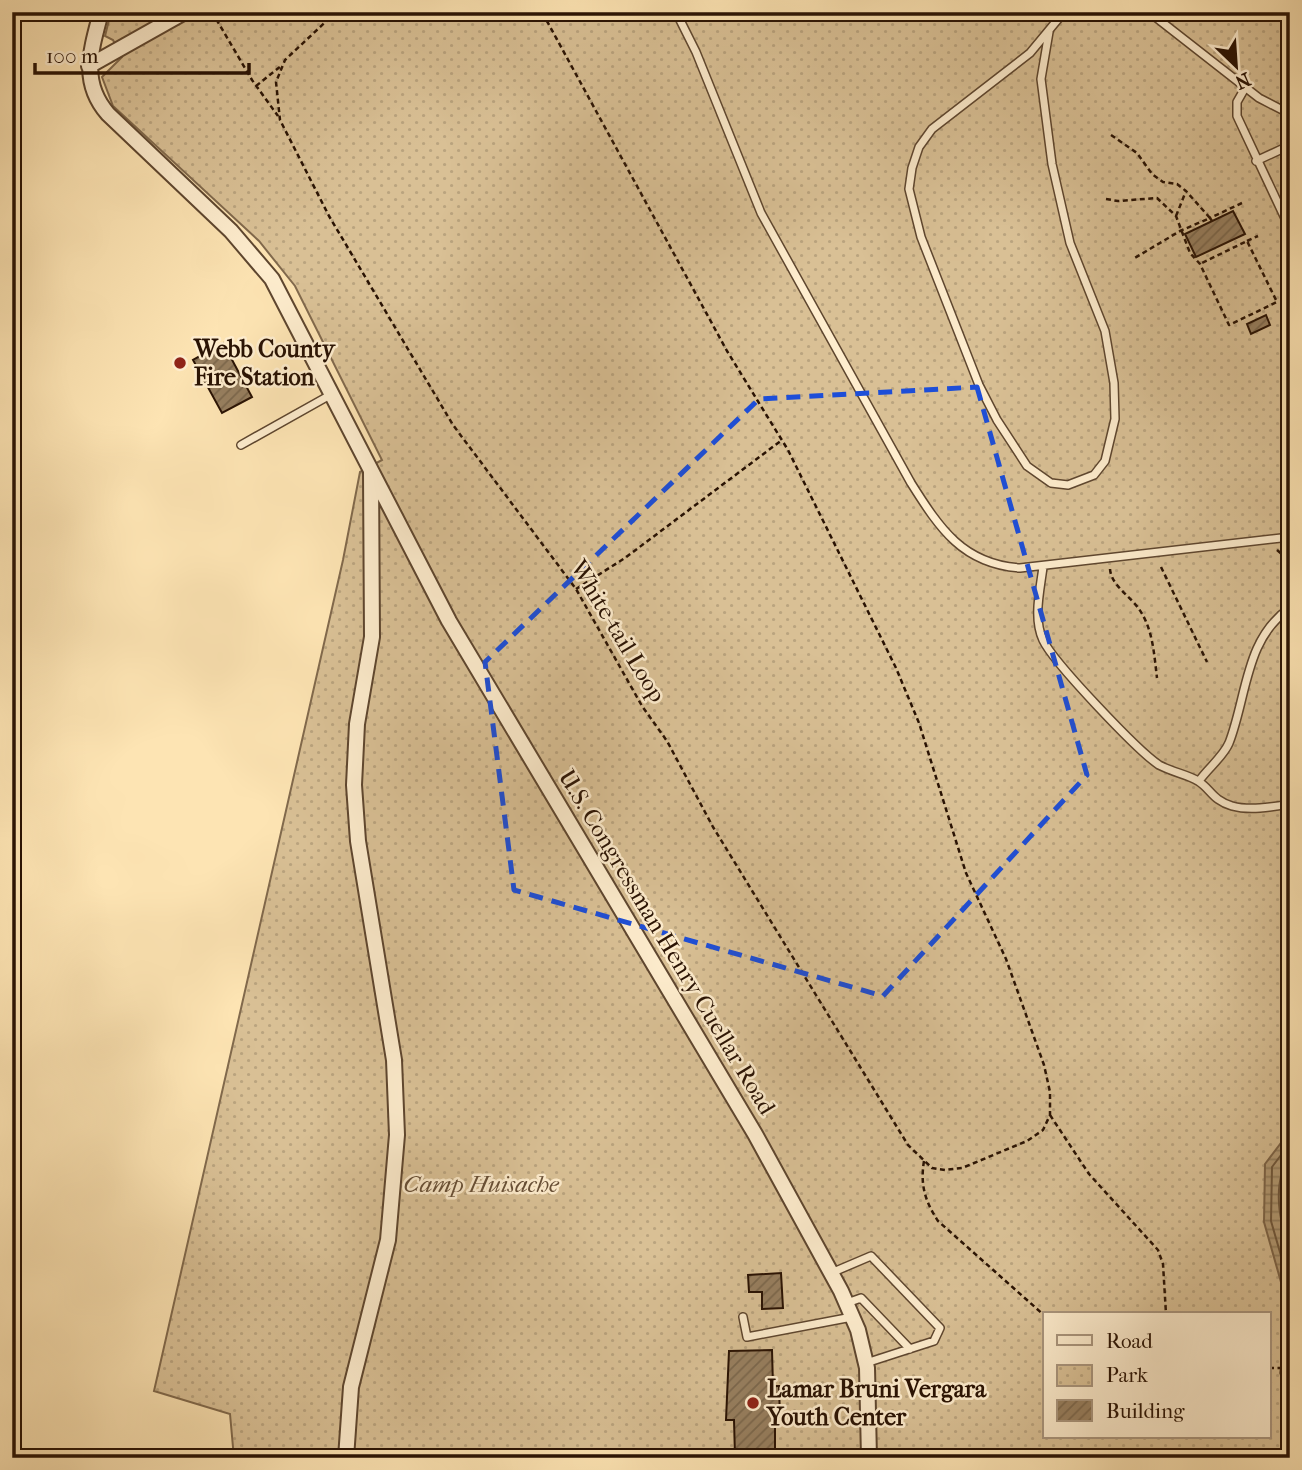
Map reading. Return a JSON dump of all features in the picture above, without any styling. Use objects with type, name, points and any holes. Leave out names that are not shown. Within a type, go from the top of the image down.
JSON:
[{"type":"street","name":"U.S. Congressman Henry Cuellar Road","points":[[101,12],[89,66],[92,90],[108,114],[231,231],[267,272],[333,394],[449,621],[755,1134],[831,1273],[849,1310],[866,1363],[869,1458]]},
{"type":"street","points":[[89,66],[185,12]]},
{"type":"street","name":"U.S. Congressman Henry Cuellar Road","points":[[346,1458],[351,1387],[388,1240],[397,1135],[393,1048],[358,841],[354,794],[357,724],[372,637],[371,467]]},
{"type":"lane","points":[[676,12],[696,52],[761,213],[921,500],[944,530],[980,561],[1004,567],[1043,567],[1290,537]]},
{"type":"lane","points":[[1049,32],[1041,79],[1052,164],[1070,243],[1105,331],[1114,383],[1115,419],[1105,461],[1094,475],[1068,485],[1051,483],[1027,466],[997,420],[979,385],[920,237],[909,189],[919,147],[932,129],[1030,53],[1064,12]]},
{"type":"lane","points":[[1149,12],[1245,88],[1290,114]]},
{"type":"lane","points":[[1245,88],[1237,102],[1237,116],[1290,229]]},
{"type":"lane","points":[[1256,161],[1282,149],[1290,149]]},
{"type":"lane","points":[[241,445],[333,394]]},
{"type":"lane","points":[[1043,567],[1038,623],[1050,652],[1157,763],[1179,776],[1199,781],[1217,800],[1233,807],[1256,808],[1290,804]]},
{"type":"lane","points":[[1199,781],[1228,744],[1257,645],[1269,626],[1290,608]]},
{"type":"lane","points":[[831,1273],[871,1256],[940,1328],[934,1341],[866,1363]]},
{"type":"lane","points":[[743,1317],[747,1336],[849,1310],[861,1297],[910,1349]]},
{"type":"path","name":"White-tail Loop","points":[[212,12],[256,86],[280,120],[330,216],[444,411],[576,589],[620,670],[667,741],[713,827],[908,1145],[924,1161]]},
{"type":"path","points":[[256,86],[283,64],[336,12]]},
{"type":"path","points":[[542,12],[727,351],[782,440],[910,700],[966,873],[1022,999],[1044,1065],[1051,1093],[1050,1115],[1043,1130],[1027,1141],[962,1168],[945,1170],[932,1167],[924,1161]]},
{"type":"path","name":"White-tail Loop","points":[[280,120],[276,82],[283,64]]},
{"type":"path","points":[[1111,135],[1137,153],[1152,174],[1186,191],[1211,220]]},
{"type":"path","points":[[1176,216],[1186,191]]},
{"type":"path","points":[[1106,199],[1118,201],[1157,198],[1176,216],[1190,253],[1200,264],[1229,325],[1277,302],[1247,241]]},
{"type":"path","points":[[1133,259],[1180,231],[1211,220],[1242,203]]},
{"type":"path","points":[[1200,264],[1258,236]]},
{"type":"path","points":[[1222,246],[1224,252]]},
{"type":"path","points":[[576,589],[625,558],[782,440]]},
{"type":"path","points":[[1278,550],[1290,561]]},
{"type":"path","points":[[1110,567],[1111,577],[1139,609],[1148,628],[1157,678]]},
{"type":"path","points":[[1161,567],[1207,662]]},
{"type":"path","points":[[1050,1115],[1089,1174],[1158,1250],[1163,1264],[1166,1312]]},
{"type":"path","points":[[924,1161],[922,1188],[927,1204],[938,1221],[1043,1314]]},
{"type":"path","points":[[1270,1368],[1290,1367]]},
{"type":"highlighted area","points":[[977,387],[1087,775],[883,996],[514,890],[485,662],[759,399]]},
{"type":"green space","name":"Camp Huisache","points":[[111,12],[1290,12],[1290,1458],[234,1458],[230,1414],[154,1391],[343,560],[360,472],[382,460],[295,286],[259,241],[113,106],[102,77],[122,57],[113,40],[105,36]]},
{"type":"water","points":[[1290,1131],[1290,1314],[1264,1222],[1265,1164]]},
{"type":"water","points":[[1290,1315],[1290,1392],[1280,1373]]},
{"type":"building","points":[[1233,211],[1245,234],[1196,257],[1185,234]]},
{"type":"building","points":[[1266,315],[1270,325],[1251,334],[1247,324]]},
{"type":"building","points":[[223,343],[252,397],[222,413],[193,360]]},
{"type":"building","points":[[781,1273],[783,1308],[762,1309],[762,1292],[749,1292],[748,1275]]},
{"type":"building","name":"Lamar Bruni Vergara Youth Center","points":[[772,1350],[773,1386],[779,1386],[780,1417],[775,1417],[775,1455],[735,1456],[734,1420],[726,1420],[729,1351]]},
{"type":"place","name":"Webb County Fire Station","points":[[180,363]]},
{"type":"place","name":"Lamar Bruni Vergara Youth Center","points":[[753,1403]]}]
